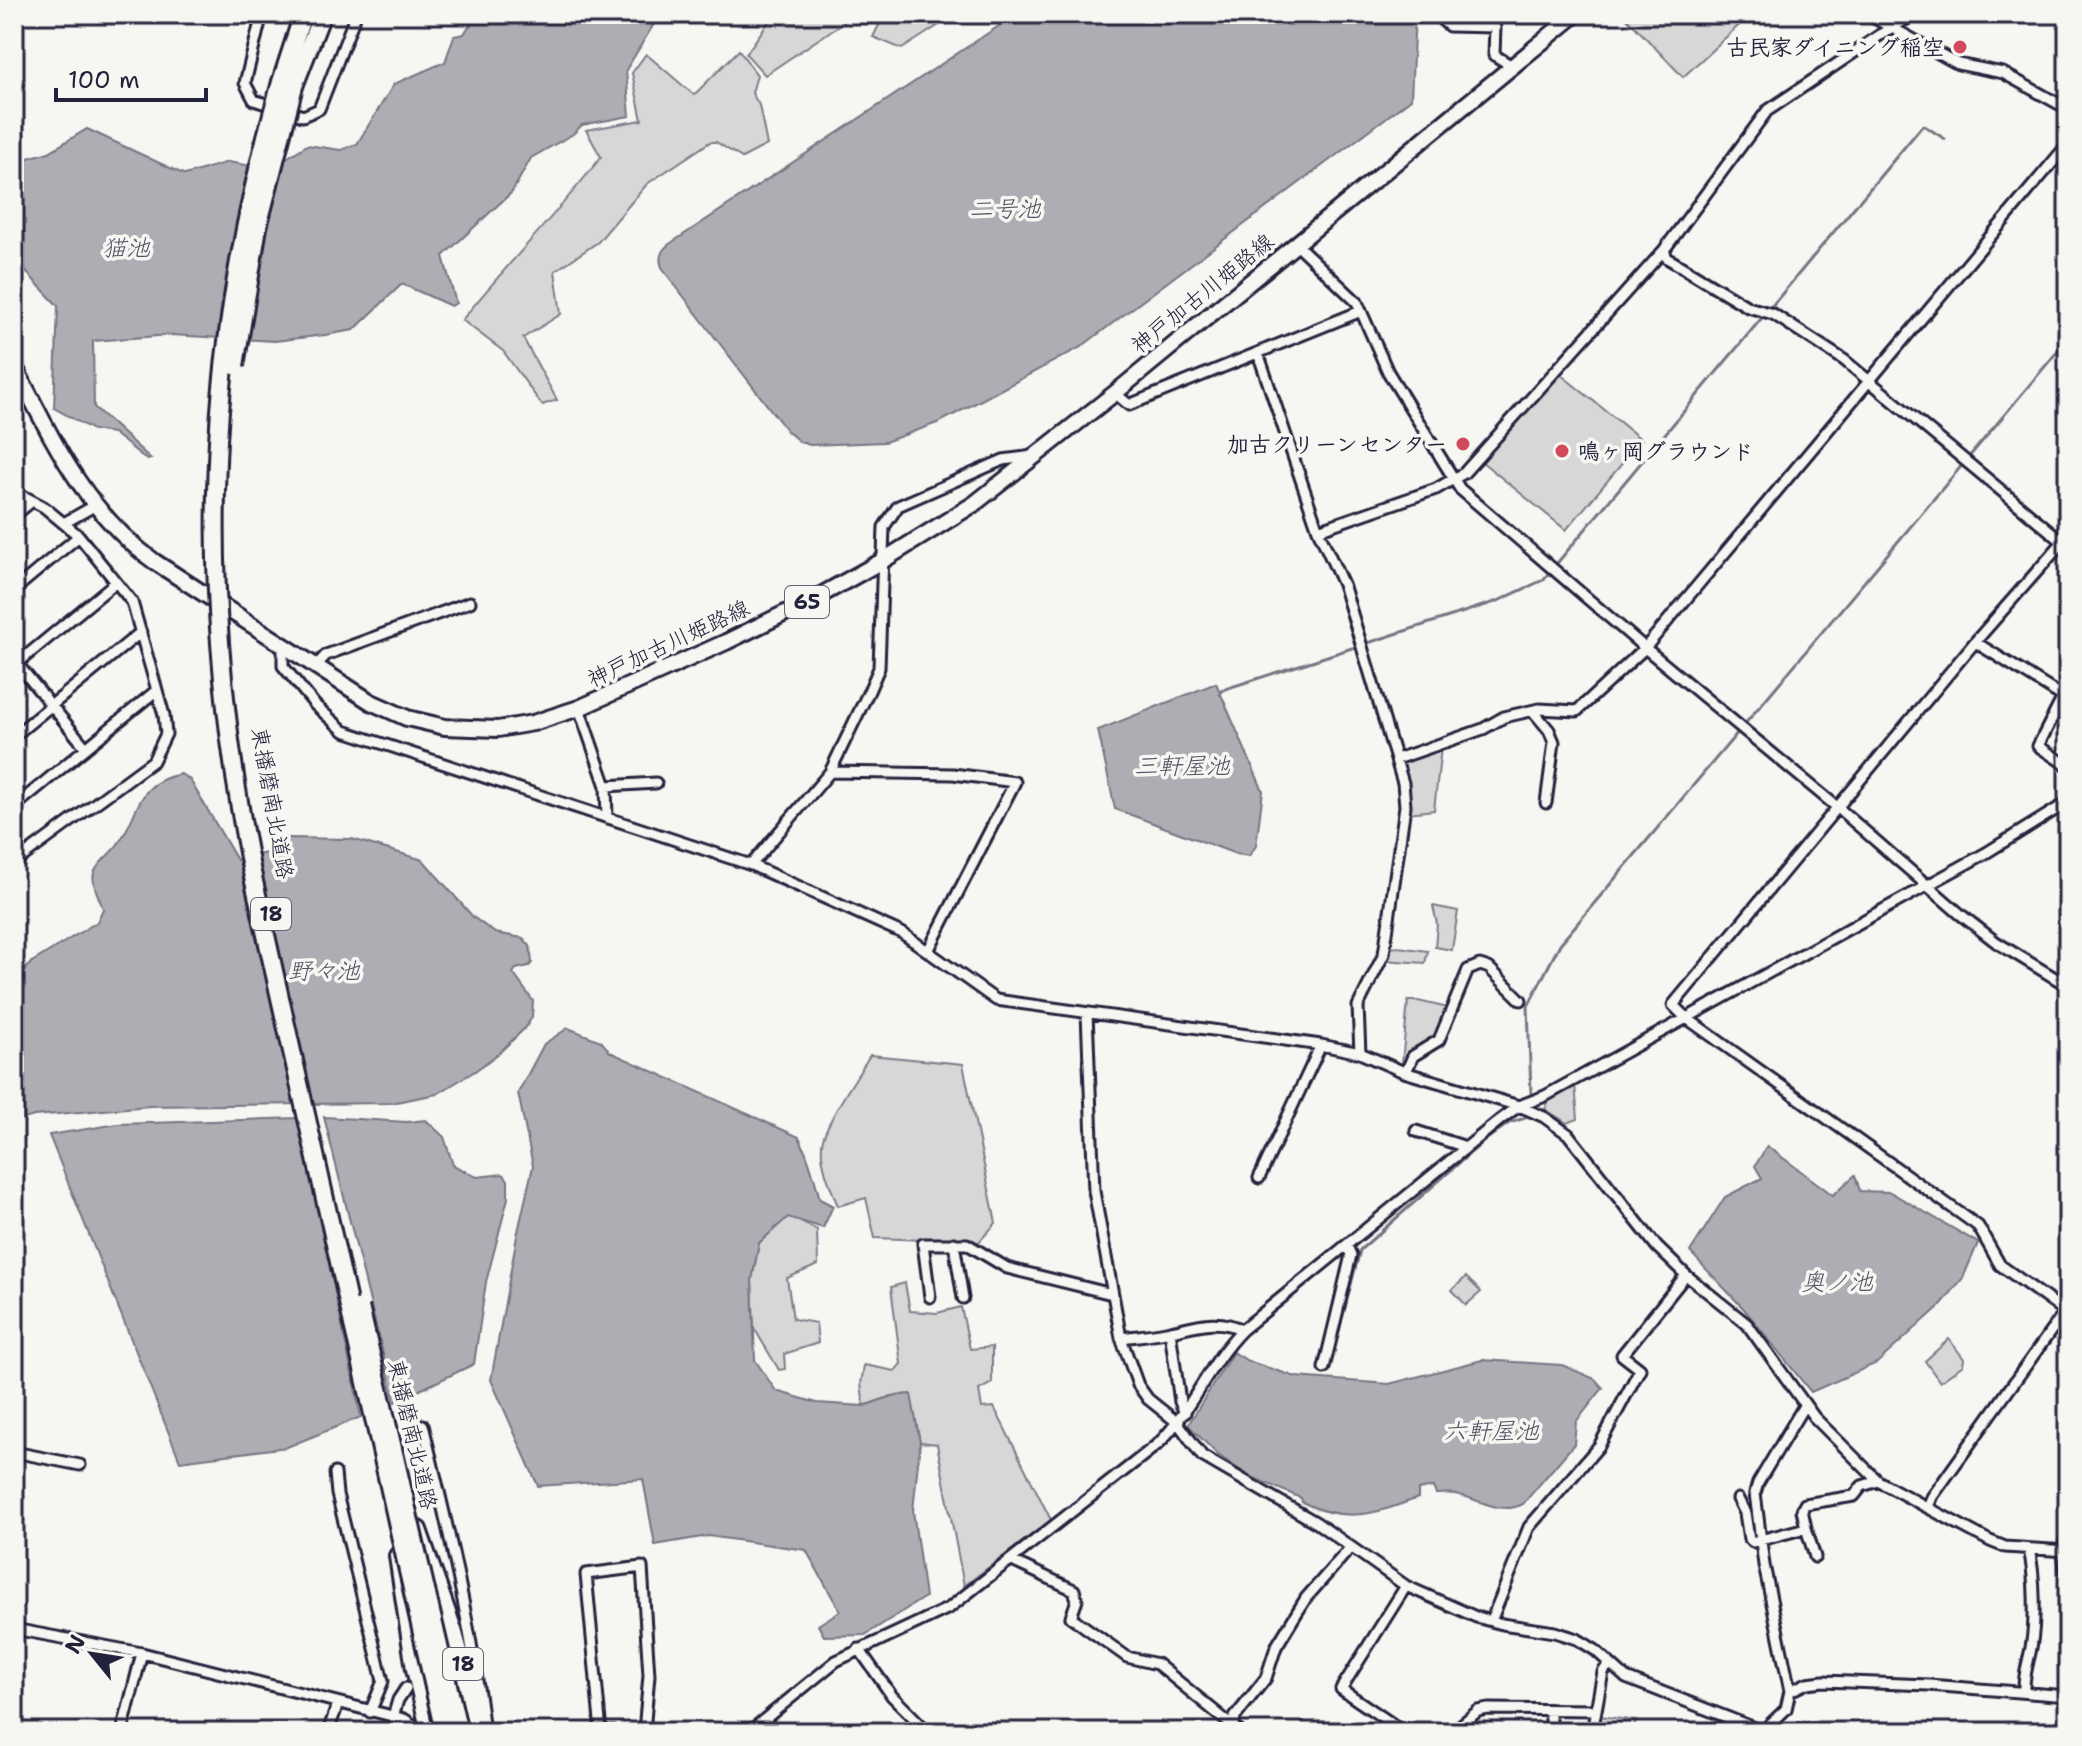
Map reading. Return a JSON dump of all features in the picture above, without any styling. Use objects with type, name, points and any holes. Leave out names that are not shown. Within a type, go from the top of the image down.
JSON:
[{"type":"highway","points":[[284,83],[294,14]]},
{"type":"highway","name":"東播磨南北道路","points":[[303,14],[284,83],[267,129],[236,273],[219,414],[215,563],[220,669],[232,768],[251,868],[397,1494],[459,1732]]},
{"type":"highway","points":[[284,83],[320,14]]},
{"type":"highway","name":"東播磨南北道路","points":[[284,83],[234,368],[225,514],[230,670],[242,767],[260,867],[397,1494],[444,1732]]},
{"type":"highway","name":"18","points":[[397,1494],[442,1599],[466,1677],[475,1732]]},
{"type":"highway","name":"18","points":[[397,1494],[406,1611],[430,1732]]},
{"type":"main road","name":"神戸加古川姫路線","points":[[14,365],[63,461],[94,506],[137,549],[371,702],[407,718],[445,727],[516,727],[579,708],[788,612],[882,561],[974,504],[1115,393],[1576,14]]},
{"type":"street","points":[[262,14],[245,83],[254,100],[303,116],[319,109],[356,14]]},
{"type":"street","points":[[1442,14],[1443,21],[1449,26],[1495,27],[1494,55],[1512,66]]},
{"type":"street","points":[[1867,14],[1958,64],[2003,73],[2068,109]]},
{"type":"street","points":[[1318,530],[1436,489],[1464,473],[1664,250],[1767,111],[1916,14]]},
{"type":"street","points":[[1397,759],[1483,729],[1504,717],[1533,711],[1577,711],[1645,648],[2068,144]]},
{"type":"street","points":[[1296,244],[1357,302],[1388,372],[1460,489],[1996,942],[2068,986]]},
{"type":"street","points":[[1664,250],[1667,258],[1748,307],[1773,314],[1871,381],[2066,541],[1975,642],[1673,1005],[1685,1017],[1978,1226],[2000,1265],[2066,1309],[1932,1497],[1928,1507]]},
{"type":"street","points":[[1115,393],[1129,405],[1361,311]]},
{"type":"street","points":[[1258,353],[1318,530],[1344,587],[1397,759],[1405,806],[1384,954],[1358,1006],[1360,1053]]},
{"type":"street","points":[[751,865],[830,772],[879,668],[884,527],[898,506],[1003,460],[1035,455]]},
{"type":"street","points":[[14,491],[79,536],[132,602],[166,734],[153,761],[14,863]]},
{"type":"street","points":[[14,516],[32,501]]},
{"type":"street","points":[[64,523],[94,506]]},
{"type":"street","points":[[14,590],[79,536]]},
{"type":"street","points":[[86,748],[15,663],[116,582]]},
{"type":"street","points":[[316,666],[326,655],[470,602]]},
{"type":"street","points":[[14,736],[141,632]]},
{"type":"street","points":[[1975,642],[2063,697],[2038,746],[2068,766]]},
{"type":"street","points":[[283,645],[283,666],[315,705],[344,731],[751,865],[881,922],[996,1000],[1360,1053],[1406,1072],[1519,1106],[1544,1117],[1568,1134],[1657,1247],[1686,1275],[1747,1324],[1814,1417],[1878,1481],[2005,1547],[2065,1551]]},
{"type":"street","points":[[14,807],[157,690]]},
{"type":"street","points":[[579,708],[606,786],[607,818]]},
{"type":"street","points":[[1533,711],[1549,730],[1554,742],[1546,803]]},
{"type":"street","points":[[830,772],[953,774],[1015,782],[928,951]]},
{"type":"street","points":[[606,786],[656,783]]},
{"type":"street","points":[[749,1732],[836,1661],[949,1608],[1158,1444],[1178,1423],[1231,1341],[1242,1330],[1519,1106],[1545,1096],[2022,833],[2068,802]]},
{"type":"street","points":[[1406,1072],[1413,1056],[1439,1040],[1468,970],[1480,965],[1489,968],[1521,1000]]},
{"type":"street","points":[[1087,1013],[1094,1191],[1121,1338],[1138,1385],[1148,1399],[1178,1423],[1202,1456],[1306,1516],[1406,1586],[1491,1621],[1577,1639],[1595,1650],[1626,1678],[1764,1732],[1786,1709],[1790,1691],[1761,1541],[1755,1493],[1805,1404]]},
{"type":"street","points":[[1259,1178],[1321,1045]]},
{"type":"street","points":[[1416,1131],[1466,1147]]},
{"type":"street","points":[[930,1297],[922,1245],[954,1243],[972,1246],[1007,1268],[1112,1294]]},
{"type":"street","points":[[954,1243],[963,1298]]},
{"type":"street","points":[[1324,1368],[1351,1255],[1347,1246]]},
{"type":"street","points":[[1491,1621],[1529,1527],[1599,1446],[1640,1369],[1622,1355],[1686,1275]]},
{"type":"street","points":[[1121,1338],[1200,1323],[1224,1323],[1242,1330]]},
{"type":"street","points":[[1170,1331],[1180,1402],[1185,1413]]},
{"type":"street","points":[[423,1425],[472,1641],[484,1732]]},
{"type":"street","points":[[14,1452],[80,1465]]},
{"type":"street","points":[[335,1473],[331,1486],[383,1681],[370,1712]]},
{"type":"street","points":[[1815,1557],[1802,1510],[1805,1504],[1854,1496],[1862,1486],[1878,1481]]},
{"type":"street","points":[[1738,1499],[1745,1513],[1749,1539],[1753,1542],[1806,1528]]},
{"type":"street","points":[[2068,1541],[2065,1541],[2068,1587]]},
{"type":"street","points":[[1237,1729],[1235,1717],[1266,1678],[1276,1647],[1306,1598],[1351,1547]]},
{"type":"street","points":[[2024,1692],[2031,1646],[2035,1576],[2029,1549]]},
{"type":"street","points":[[1010,1560],[1074,1590],[1077,1600],[1071,1617],[1127,1657],[1157,1664],[1237,1729]]},
{"type":"street","points":[[614,1732],[600,1732],[586,1574],[642,1567],[649,1675],[644,1732]]},
{"type":"street","points":[[1404,1732],[1341,1689],[1406,1586]]},
{"type":"street","points":[[14,1629],[142,1653],[393,1717],[412,1724],[416,1732]]},
{"type":"street","points":[[859,1649],[892,1696],[928,1732]]},
{"type":"street","points":[[122,1732],[142,1653]]},
{"type":"street","points":[[1592,1732],[1603,1672],[1609,1664]]},
{"type":"street","points":[[1790,1691],[1807,1683],[1823,1681],[2068,1696]]},
{"type":"street","points":[[393,1717],[406,1688]]},
{"type":"street","points":[[328,1732],[338,1703]]},
{"type":"street","points":[[1452,1732],[1478,1711],[1488,1709],[1596,1710]]},
{"type":"street","points":[[1550,1711],[1550,1732]]},
{"type":"street","points":[[1730,1732],[1734,1720]]},
{"type":"shaded area","points":[[774,14],[856,14],[765,75],[746,54]]},
{"type":"shaded area","points":[[874,14],[956,14],[902,49],[873,37],[880,23]]},
{"type":"shaded area","points":[[1623,14],[1751,14],[1683,77]]},
{"type":"shaded area","points":[[739,50],[757,75],[752,93],[759,105],[767,145],[742,158],[716,142],[710,142],[647,184],[598,242],[555,271],[561,314],[523,338],[557,400],[542,405],[503,351],[462,320],[601,157],[586,130],[642,120],[632,73],[646,54],[694,95]]},
{"type":"shaded area","name":"鳴ヶ岡グラウンド","points":[[1560,374],[1642,440],[1566,530],[1482,462]]},
{"type":"shaded area","points":[[1441,748],[1434,810],[1408,813],[1402,762]]},
{"type":"shaded area","points":[[1433,906],[1458,911],[1452,950],[1435,947],[1437,924]]},
{"type":"shaded area","points":[[1388,948],[1428,951],[1425,963],[1383,960]]},
{"type":"shaded area","points":[[1408,1001],[1448,1008],[1440,1035],[1408,1062],[1402,1063]]},
{"type":"shaded area","points":[[870,1055],[963,1064],[996,1223],[979,1242],[875,1238],[866,1198],[838,1206],[824,1168],[822,1144],[835,1112]]},
{"type":"shaded area","points":[[1575,1084],[1578,1119],[1567,1123],[1545,1109],[1550,1098]]},
{"type":"shaded area","points":[[788,1216],[817,1230],[818,1265],[787,1278],[793,1319],[816,1323],[818,1343],[784,1354],[785,1369],[779,1370],[754,1328],[752,1280],[759,1243]]},
{"type":"shaded area","points":[[1466,1277],[1481,1292],[1466,1305],[1452,1290]]},
{"type":"shaded area","points":[[905,1283],[910,1311],[937,1313],[961,1307],[970,1349],[992,1347],[992,1383],[979,1390],[982,1408],[994,1407],[1051,1520],[964,1586],[937,1444],[920,1442],[910,1394],[892,1396],[864,1406],[861,1384],[864,1365],[895,1371],[901,1364],[891,1287]]},
{"type":"shaded area","points":[[1949,1339],[1964,1359],[1963,1365],[1940,1382],[1925,1361]]},
{"type":"shaded area","points":[[1600,1716],[1636,1721],[1633,1732],[1596,1732]]},
{"type":"water","name":"猫池","points":[[481,14],[660,14],[626,70],[630,116],[582,125],[573,134],[531,158],[512,192],[443,256],[456,303],[451,306],[402,284],[354,330],[275,341],[171,335],[93,341],[94,407],[151,459],[147,460],[113,433],[93,430],[54,408],[58,306],[14,259],[14,162],[49,152],[87,129],[185,175],[228,162],[269,169],[307,145],[341,150],[357,144],[394,84],[445,62],[454,36],[464,34],[474,18]]},
{"type":"water","name":"二号池","points":[[1017,14],[1415,14],[1411,99],[1081,347],[940,422],[885,442],[810,445],[800,442],[787,431],[664,271],[661,260],[663,251]]},
{"type":"water","name":"三軒屋池","points":[[1216,683],[1263,791],[1256,846],[1249,856],[1236,854],[1115,809],[1098,730]]},
{"type":"water","name":"野々池","points":[[181,774],[190,780],[237,860],[266,853],[289,838],[352,839],[423,860],[473,917],[495,933],[523,938],[530,946],[532,963],[513,973],[533,1001],[532,1017],[526,1027],[499,1053],[437,1094],[391,1103],[150,1106],[34,1116],[14,1122],[14,981],[32,962],[97,922],[103,909],[94,881],[96,869],[118,844],[146,792],[166,778]]},
{"type":"water","points":[[568,1028],[601,1041],[610,1052],[799,1137],[820,1199],[833,1206],[823,1228],[788,1217],[759,1243],[752,1280],[755,1360],[776,1391],[817,1403],[864,1406],[892,1396],[911,1394],[920,1442],[913,1511],[925,1597],[865,1635],[824,1636],[818,1625],[840,1611],[806,1550],[708,1536],[655,1545],[643,1479],[538,1486],[491,1380],[533,1166],[518,1093],[544,1044]]},
{"type":"water","points":[[324,1117],[407,1122],[426,1120],[444,1137],[453,1165],[477,1177],[503,1174],[508,1180],[508,1198],[486,1282],[474,1364],[395,1402]]},
{"type":"water","points":[[299,1118],[361,1417],[287,1447],[180,1461],[49,1135],[118,1124]]},
{"type":"water","name":"奥ノ池","points":[[1767,1146],[1833,1195],[1855,1175],[1860,1191],[1890,1192],[1978,1243],[1963,1278],[1941,1305],[1877,1363],[1811,1392],[1744,1309],[1690,1252],[1725,1197],[1762,1178],[1755,1166]]},
{"type":"water","name":"六軒屋池","points":[[1233,1352],[1248,1361],[1296,1377],[1389,1384],[1482,1360],[1562,1365],[1595,1379],[1603,1388],[1576,1422],[1574,1444],[1523,1504],[1497,1507],[1455,1494],[1436,1494],[1433,1487],[1418,1490],[1418,1498],[1388,1508],[1346,1515],[1318,1509],[1302,1502],[1301,1498],[1247,1475],[1218,1455],[1188,1425]]},
{"type":"waterway","points":[[1220,694],[1222,690],[1498,601],[1543,580],[1923,125],[1945,139]]},
{"type":"waterway","points":[[1744,725],[2068,339]]},
{"type":"waterway","points":[[1531,1093],[1528,1006],[1560,944],[1739,731]]},
{"type":"waterway","points":[[1333,1353],[1360,1250],[1484,1141],[1509,1123],[1525,1118]]},
{"type":"place","name":"古民家ダイニング稲空","points":[[1960,47]]},
{"type":"place","name":"加古クリーンセンター","points":[[1463,444]]},
{"type":"place","name":"鳴ヶ岡グラウンド","points":[[1562,451]]}]
